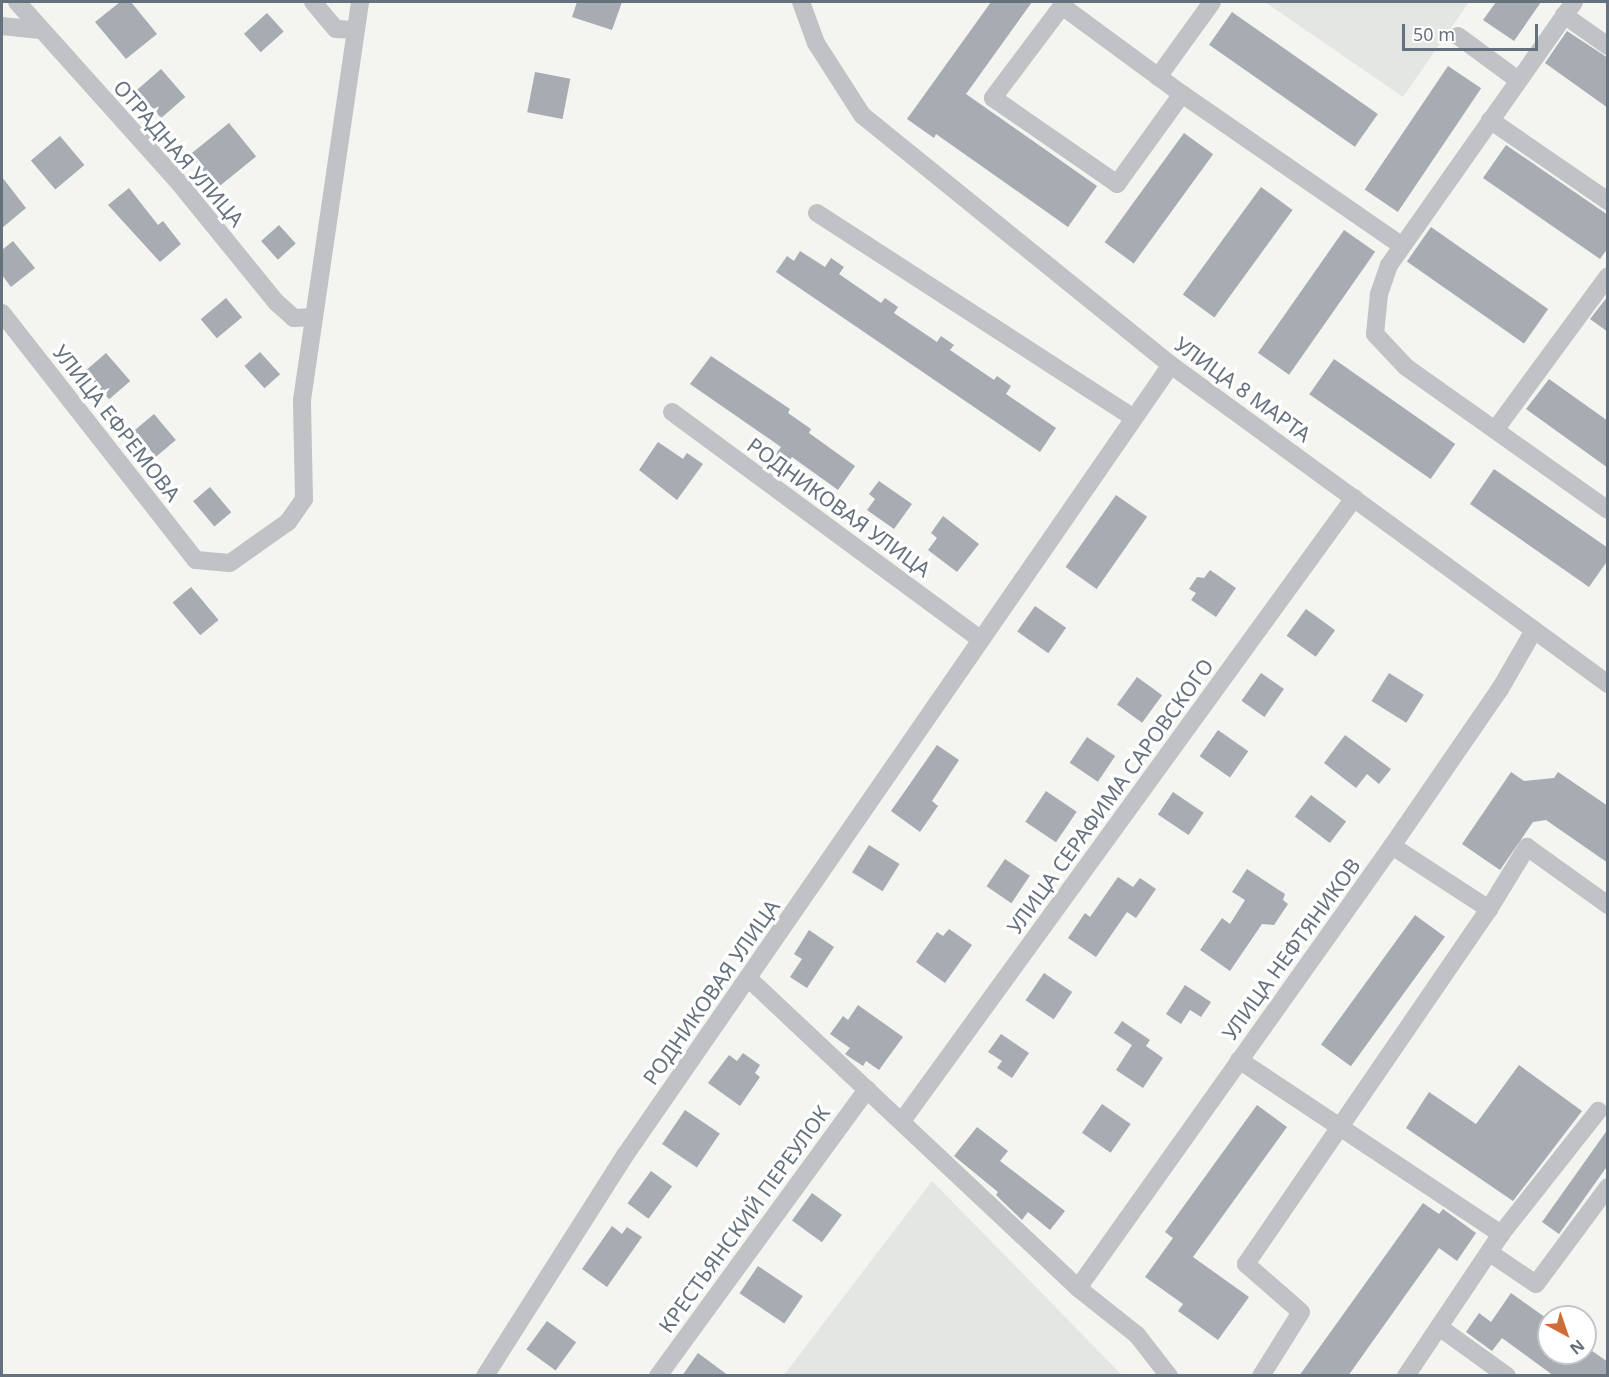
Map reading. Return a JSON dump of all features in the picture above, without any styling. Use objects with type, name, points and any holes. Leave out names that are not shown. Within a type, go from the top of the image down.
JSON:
[{"type":"street","name":"ОТРАДНАЯ УЛИЦА","points":[[17,2],[176,178],[276,302],[294,318],[314,317]]},
{"type":"street","points":[[313,2],[336,29],[356,30]]},
{"type":"street","points":[[314,317],[360,2]]},
{"type":"street","points":[[788,2],[816,44]]},
{"type":"street","points":[[801,2],[816,44]]},
{"type":"street","points":[[1158,77],[1212,2]]},
{"type":"street","points":[[1182,94],[1117,184],[993,98],[1063,4],[1158,77],[1401,245]]},
{"type":"street","points":[[1608,46],[1569,8],[1389,265],[1379,294],[1375,334],[1406,367],[1608,510]]},
{"type":"street","points":[[2,26],[40,30]]},
{"type":"street","points":[[1458,36],[1518,80]]},
{"type":"street","name":"УЛИЦА 8 МАРТА","points":[[816,44],[862,115],[1171,365],[1608,684]]},
{"type":"street","points":[[1490,120],[1608,201]]},
{"type":"street","points":[[817,213],[1132,417]]},
{"type":"street","points":[[1495,430],[1608,276]]},
{"type":"street","name":"УЛИЦА ЕФРЕМОВА","points":[[2,313],[196,560],[212,565],[230,563],[288,522],[304,499],[302,400],[314,317]]},
{"type":"street","name":"РОДНИКОВАЯ УЛИЦА","points":[[485,1376],[626,1154],[1132,417],[1171,365]]},
{"type":"street","name":"РОДНИКОВАЯ УЛИЦА","points":[[672,412],[980,639]]},
{"type":"street","name":"УЛИЦА СЕРАФИМА САРОВСКОГО","points":[[902,1121],[1354,498]]},
{"type":"street","name":"УЛИЦА НЕФТЯНИКОВ","points":[[1078,1288],[1392,846],[1500,689],[1534,630]]},
{"type":"street","points":[[1392,846],[1489,909]]},
{"type":"street","points":[[1261,1376],[1301,1312],[1246,1264],[1342,1128],[1489,909],[1527,847],[1608,905]]},
{"type":"street","points":[[748,978],[1078,1288],[1137,1335],[1169,1376]]},
{"type":"street","points":[[1239,1060],[1501,1234]]},
{"type":"street","name":"КРЕСТЬЯНСКИЙ ПЕРЕУЛОК","points":[[658,1376],[867,1089]]},
{"type":"street","points":[[1412,1374],[1439,1327],[1501,1234],[1604,1108]]},
{"type":"street","points":[[1490,1253],[1536,1284],[1608,1187]]},
{"type":"street","points":[[1439,1327],[1507,1376]]},
{"type":"shaded area","points":[[1265,2],[1469,2],[1403,97]]},
{"type":"shaded area","points":[[932,1181],[1122,1375],[784,1375]]},
{"type":"building","points":[[120,2],[131,2],[157,34],[126,59],[95,22]]},
{"type":"building","points":[[577,2],[622,2],[612,30],[572,17]]},
{"type":"building","points":[[991,2],[1032,2],[966,94],[1097,186],[1068,227],[936,134],[934,138],[907,119]]},
{"type":"building","points":[[1496,2],[1541,2],[1514,41],[1483,20]]},
{"type":"building","points":[[1232,12],[1378,114],[1355,147],[1209,45]]},
{"type":"building","points":[[267,13],[284,32],[261,52],[244,34]]},
{"type":"building","points":[[1567,31],[1608,58],[1608,108],[1545,63]]},
{"type":"building","points":[[1448,66],[1481,88],[1398,212],[1365,190]]},
{"type":"building","points":[[161,69],[185,97],[161,118],[137,90]]},
{"type":"building","points":[[535,72],[570,79],[563,119],[527,112]]},
{"type":"building","points":[[229,123],[256,156],[217,188],[190,154]]},
{"type":"building","points":[[1184,133],[1213,154],[1134,263],[1105,242]]},
{"type":"building","points":[[60,136],[84,165],[55,190],[31,160]]},
{"type":"building","points":[[1506,145],[1608,215],[1608,248],[1600,259],[1483,178]]},
{"type":"building","points":[[2,177],[26,208],[2,228]]},
{"type":"building","points":[[1261,187],[1293,210],[1214,318],[1183,295]]},
{"type":"building","points":[[129,188],[158,225],[163,221],[181,244],[160,262],[108,205]]},
{"type":"building","points":[[279,225],[296,244],[278,260],[261,241]]},
{"type":"building","points":[[1431,227],[1548,309],[1524,343],[1407,261]]},
{"type":"building","points":[[1344,230],[1375,252],[1289,375],[1258,353]]},
{"type":"building","points":[[13,241],[35,268],[11,287],[2,275],[2,250]]},
{"type":"building","points":[[800,251],[825,267],[831,258],[844,267],[839,274],[881,303],[885,298],[898,307],[894,313],[937,342],[941,336],[954,345],[950,350],[994,380],[997,376],[1011,386],[1006,394],[1056,428],[1040,452],[776,272],[787,256],[794,261]]},
{"type":"building","points":[[1608,296],[1608,332],[1590,319]]},
{"type":"building","points":[[226,298],[242,317],[217,338],[201,319]]},
{"type":"building","points":[[260,352],[280,374],[264,388],[244,366]]},
{"type":"building","points":[[106,353],[130,381],[109,399],[85,371]]},
{"type":"building","points":[[711,356],[790,409],[788,413],[811,429],[809,433],[855,466],[838,490],[792,457],[788,463],[775,455],[781,447],[690,384]]},
{"type":"building","points":[[1334,359],[1455,444],[1431,479],[1309,394]]},
{"type":"building","points":[[1549,379],[1608,421],[1608,468],[1526,409]]},
{"type":"building","points":[[154,414],[176,440],[156,457],[134,431]]},
{"type":"building","points":[[658,442],[683,459],[687,453],[703,464],[677,500],[639,470]]},
{"type":"building","points":[[1494,469],[1608,548],[1608,560],[1589,587],[1470,504]]},
{"type":"building","points":[[879,481],[912,504],[894,529],[867,510],[875,499],[869,494]]},
{"type":"building","points":[[210,487],[231,512],[214,526],[193,501]]},
{"type":"building","points":[[1116,495],[1147,517],[1097,589],[1066,567]]},
{"type":"building","points":[[943,516],[979,544],[957,572],[928,550],[937,538],[931,533]]},
{"type":"building","points":[[1210,570],[1236,588],[1216,617],[1191,600],[1196,593],[1189,589],[1197,577],[1204,578]]},
{"type":"building","points":[[191,587],[219,620],[200,635],[173,602]]},
{"type":"building","points":[[1035,606],[1066,628],[1048,653],[1017,631]]},
{"type":"building","points":[[1306,609],[1335,630],[1316,657],[1287,636]]},
{"type":"building","points":[[1261,673],[1284,689],[1264,717],[1241,701]]},
{"type":"building","points":[[1389,673],[1424,695],[1406,723],[1372,701]]},
{"type":"building","points":[[1137,677],[1162,695],[1142,723],[1117,705]]},
{"type":"building","points":[[1218,730],[1248,751],[1230,777],[1200,756]]},
{"type":"building","points":[[1345,735],[1391,769],[1379,784],[1367,774],[1356,788],[1324,763]]},
{"type":"building","points":[[1087,737],[1115,756],[1098,782],[1070,763]]},
{"type":"building","points":[[937,745],[959,760],[932,801],[938,806],[920,832],[891,811]]},
{"type":"building","points":[[1511,772],[1524,781],[1554,778],[1558,772],[1608,806],[1608,863],[1546,820],[1533,822],[1500,870],[1462,844]]},
{"type":"building","points":[[1046,791],[1077,812],[1056,842],[1025,822]]},
{"type":"building","points":[[1173,792],[1204,813],[1189,835],[1158,814]]},
{"type":"building","points":[[1311,795],[1346,821],[1330,843],[1295,817]]},
{"type":"building","points":[[869,845],[900,864],[883,891],[852,872]]},
{"type":"building","points":[[1005,859],[1030,876],[1011,903],[987,886]]},
{"type":"building","points":[[1247,869],[1285,894],[1283,900],[1288,904],[1274,925],[1262,924],[1230,971],[1200,950],[1222,918],[1230,924],[1245,900],[1232,892]]},
{"type":"building","points":[[1118,877],[1133,887],[1140,878],[1156,889],[1136,918],[1127,912],[1096,957],[1068,938],[1085,913],[1090,917]]},
{"type":"building","points":[[1415,915],[1445,937],[1351,1066],[1321,1044]]},
{"type":"building","points":[[949,929],[972,945],[945,983],[916,962],[937,932],[943,936]]},
{"type":"building","points":[[809,930],[834,947],[807,988],[790,977],[802,959],[794,954]]},
{"type":"building","points":[[1044,973],[1072,992],[1054,1019],[1026,1000]]},
{"type":"building","points":[[1185,985],[1211,1002],[1201,1017],[1190,1010],[1181,1024],[1166,1014]]},
{"type":"building","points":[[858,1005],[903,1037],[879,1070],[866,1061],[863,1066],[845,1054],[850,1048],[830,1034],[843,1016],[848,1020]]},
{"type":"building","points":[[1122,1021],[1150,1040],[1146,1046],[1163,1058],[1143,1088],[1116,1070],[1132,1045],[1114,1033]]},
{"type":"building","points":[[1001,1034],[1029,1053],[1012,1078],[997,1068],[1002,1061],[988,1052]]},
{"type":"building","points":[[743,1053],[760,1065],[755,1073],[760,1077],[740,1106],[708,1083],[729,1055],[737,1061]]},
{"type":"building","points":[[1519,1065],[1582,1111],[1513,1201],[1406,1128],[1429,1092],[1476,1124]]},
{"type":"building","points":[[1102,1104],[1131,1124],[1111,1153],[1082,1133]]},
{"type":"building","points":[[1257,1105],[1287,1127],[1193,1257],[1249,1297],[1218,1340],[1178,1311],[1183,1304],[1145,1277],[1173,1238],[1165,1232]]},
{"type":"building","points":[[685,1110],[720,1133],[697,1167],[662,1144]]},
{"type":"building","points":[[977,1127],[1008,1151],[1000,1161],[1065,1211],[1050,1230],[1028,1212],[1022,1220],[996,1195],[998,1192],[954,1156]]},
{"type":"building","points":[[1608,1129],[1608,1165],[1559,1234],[1542,1222]]},
{"type":"building","points":[[651,1171],[672,1186],[649,1219],[627,1203]]},
{"type":"building","points":[[812,1193],[842,1215],[822,1242],[792,1221]]},
{"type":"building","points":[[1423,1203],[1439,1214],[1443,1209],[1476,1233],[1457,1261],[1439,1248],[1348,1376],[1299,1376]]},
{"type":"building","points":[[612,1226],[622,1234],[627,1227],[642,1237],[607,1287],[582,1269]]},
{"type":"building","points":[[758,1266],[803,1296],[784,1324],[740,1293]]},
{"type":"building","points":[[1511,1293],[1537,1311],[1537,1364],[1502,1338],[1492,1351],[1466,1332],[1479,1313],[1491,1322]]},
{"type":"building","points":[[547,1321],[576,1342],[556,1370],[526,1349]]},
{"type":"building","points":[[698,1353],[729,1376],[682,1376]]},
{"type":"building","points":[[1597,1354],[1608,1362],[1608,1376],[1554,1376],[1539,1365],[1597,1365]]}]
